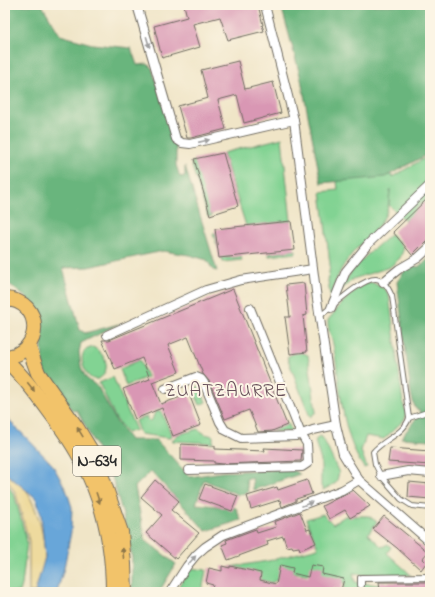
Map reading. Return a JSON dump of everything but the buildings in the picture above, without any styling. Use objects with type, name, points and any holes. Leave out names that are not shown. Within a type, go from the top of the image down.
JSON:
[{"type":"highway","points":[[7,297],[20,302],[27,308],[32,316],[35,326],[34,336],[29,345]]},
{"type":"highway","name":"N-634","points":[[5,358],[22,352],[29,345]]},
{"type":"highway","name":"N-634","points":[[29,345],[38,373],[77,428],[95,457],[121,532],[125,592]]},
{"type":"highway","name":"N-634","points":[[5,358],[19,372],[46,406],[67,434],[84,463],[98,497],[108,535],[113,566],[113,592]]},
{"type":"street","points":[[137,5],[176,139],[182,143],[190,144],[294,120]]},
{"type":"street","points":[[265,5],[294,120],[313,269],[329,377],[327,383],[333,419],[332,426],[342,454],[359,480],[430,542]]},
{"type":"street","points":[[331,308],[346,271],[369,243],[430,185]]},
{"type":"street","points":[[383,282],[399,269],[418,258],[430,247]]},
{"type":"street","points":[[410,253],[418,258]]},
{"type":"street","points":[[107,335],[206,290],[241,280],[313,269]]},
{"type":"street","points":[[189,470],[302,467],[308,463],[307,444],[301,434],[250,308]]},
{"type":"street","points":[[165,389],[196,377],[201,379],[225,430],[241,438],[296,436],[313,430],[332,426]]},
{"type":"street","points":[[381,476],[408,471],[430,473]]},
{"type":"street","points":[[170,592],[196,555],[223,535],[342,490],[359,480]]},
{"type":"street","points":[[361,585],[361,578],[430,577]]},
{"type":"lane","points":[[320,317],[355,288],[369,280],[378,279],[386,284],[392,296],[409,418],[407,426],[380,444],[373,452],[375,464],[381,476],[401,499],[412,506],[430,508]]},
{"type":"lane","points":[[409,418],[430,411]]},
{"type":"green space","points":[[5,5],[42,5],[60,35],[92,44],[131,48],[137,65],[148,64],[152,68],[176,147],[176,165],[180,177],[185,176],[185,166],[217,271],[213,270],[207,260],[189,255],[163,251],[88,267],[63,268],[80,330],[85,333],[119,324],[81,343],[79,352],[81,367],[86,378],[98,387],[116,421],[130,440],[156,440],[190,477],[222,472],[290,469],[300,474],[253,490],[252,477],[246,479],[248,492],[239,495],[204,480],[196,504],[236,508],[241,520],[206,531],[151,471],[135,487],[145,540],[176,564],[159,592],[132,592],[132,557],[123,515],[113,480],[77,410],[73,411],[52,385],[44,371],[42,357],[42,332],[38,312],[27,299],[5,280]]},
{"type":"green space","points":[[281,5],[430,5],[430,153],[385,177],[321,183],[301,79]]},
{"type":"green space","points":[[282,138],[291,221],[246,226],[223,153]]},
{"type":"green space","points":[[430,155],[430,196],[405,221],[389,205],[390,189],[385,216],[378,227],[358,247],[345,263],[338,275],[332,296],[330,295],[328,281],[330,264],[321,192],[338,190],[337,181],[391,175],[392,177]]},
{"type":"green space","points":[[195,161],[212,216],[208,217],[191,163]]},
{"type":"green space","points":[[215,232],[226,258],[241,257],[242,260],[223,262],[213,234]]},
{"type":"green space","points":[[391,234],[404,248],[400,258],[390,267],[353,279],[341,290],[356,266]]},
{"type":"green space","points":[[296,250],[296,253],[269,256],[269,254]]},
{"type":"green space","points":[[430,258],[430,440],[401,438],[421,412],[415,408],[411,394],[397,282],[405,270],[415,266],[418,267]]},
{"type":"green space","points":[[371,282],[385,289],[389,295],[403,403],[406,413],[405,419],[384,439],[366,436],[361,451],[367,467],[364,468],[350,439],[342,408],[336,360],[328,320],[352,293],[358,288]]},
{"type":"green space","points":[[93,347],[102,354],[106,362],[104,375],[94,379],[88,376],[82,359],[85,350]]},
{"type":"green space","points":[[298,351],[308,355],[316,412],[310,417],[287,357]]},
{"type":"green space","points":[[140,360],[147,377],[126,386],[120,369]]},
{"type":"green space","points":[[113,377],[136,430],[127,433],[116,419],[99,383]]},
{"type":"green space","points":[[199,386],[206,402],[200,405],[193,390]]},
{"type":"green space","points":[[161,411],[172,436],[169,438],[140,434],[135,421],[147,416],[149,421],[152,420],[155,412]]},
{"type":"green space","points":[[288,423],[292,432],[266,431]]},
{"type":"green space","points":[[198,429],[205,434],[213,436],[213,443],[172,441],[177,435]]},
{"type":"green space","points":[[319,436],[323,438],[339,473],[336,483],[323,490],[321,486],[321,461],[315,441]]},
{"type":"green space","points":[[5,480],[15,497],[27,542],[20,592],[5,592]]},
{"type":"green space","points":[[323,514],[333,524],[345,516],[369,516],[377,522],[368,534],[382,547],[388,544],[391,547],[387,553],[411,575],[364,575],[353,573],[355,582],[379,585],[379,592],[343,592],[345,583],[326,577],[292,572],[271,583],[229,571],[230,567],[268,561],[318,548],[306,519]]},
{"type":"green space","points":[[190,568],[206,570],[202,592],[175,592]]},
{"type":"sand","points":[[5,456],[25,488],[39,521],[44,552],[41,592],[29,592],[29,541],[16,494],[5,476]]},
{"type":"water","points":[[5,416],[52,464],[66,489],[72,507],[71,532],[64,568],[57,592],[35,592],[45,557],[41,514],[36,498],[5,473]]},
{"type":"district","name":"ZUATZAURRE","points":[[226,391]]}]
